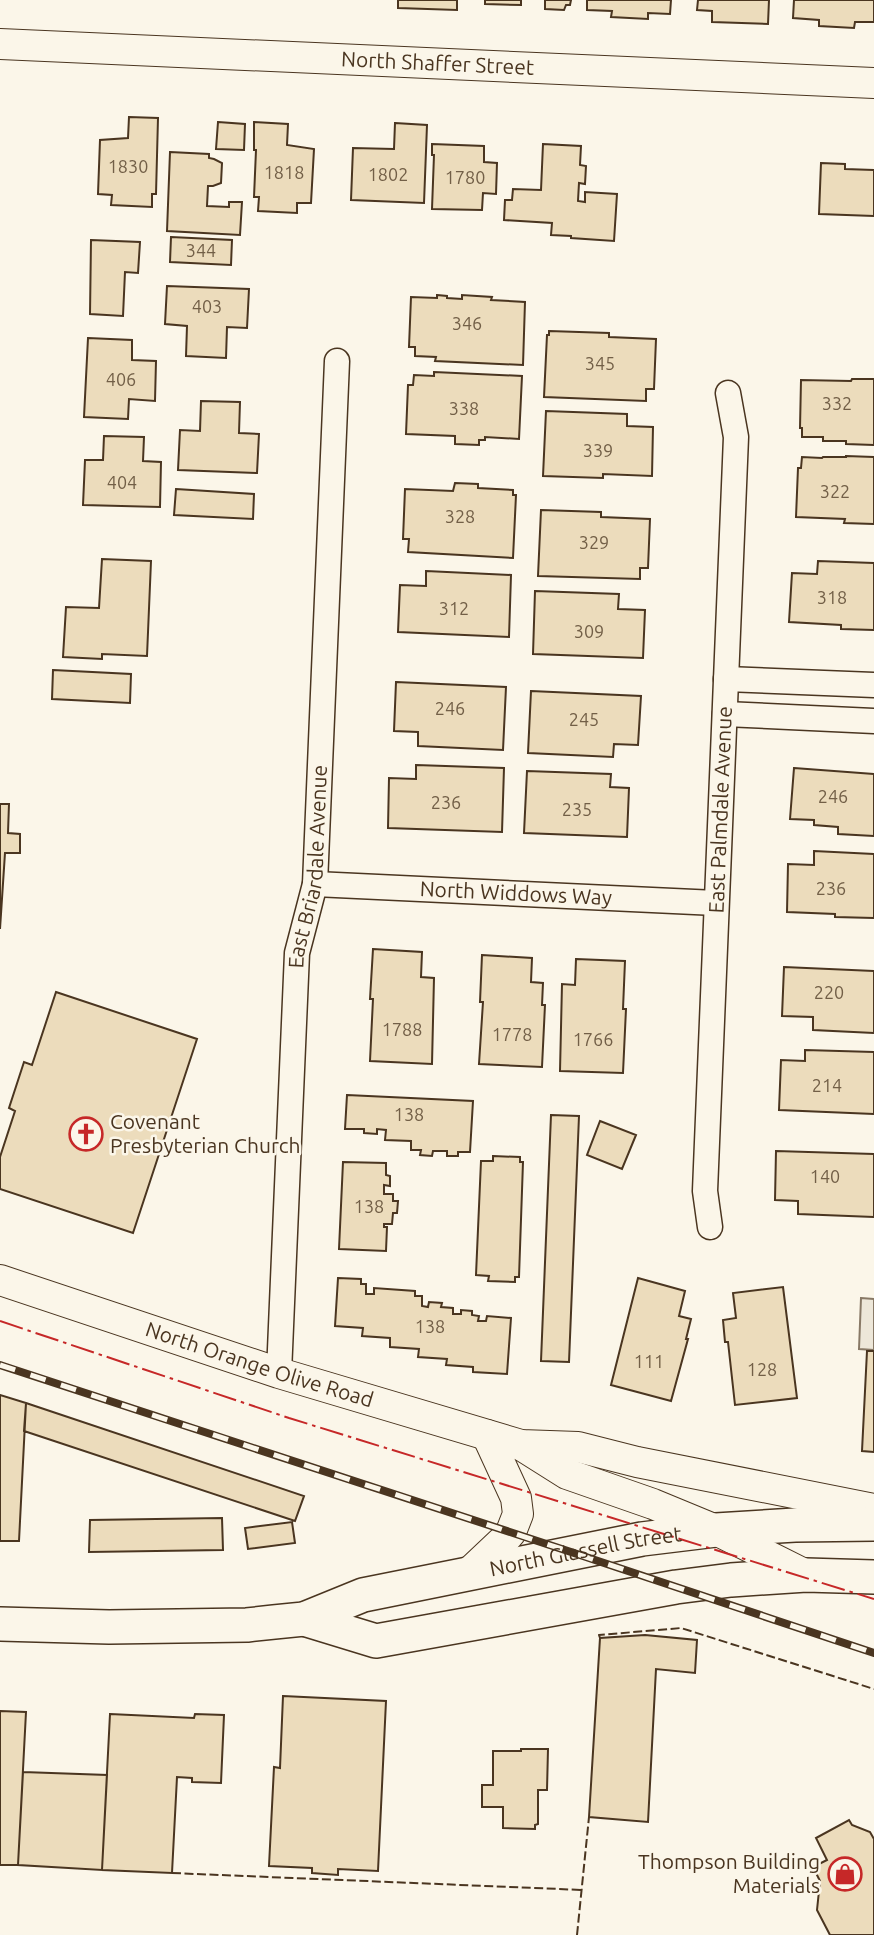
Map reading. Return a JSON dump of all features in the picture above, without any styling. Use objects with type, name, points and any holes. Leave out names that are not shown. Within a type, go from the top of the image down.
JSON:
[{"type":"main road","name":"North Glassell Street","points":[[0,1624],[109,1628],[247,1625],[304,1619],[363,1595],[642,1539],[716,1530],[874,1524]]},
{"type":"main road","name":"North Glassell Street","points":[[304,1619],[376,1641],[676,1587],[806,1575],[874,1577]]},
{"type":"street","name":"North Shaffer Street","points":[[0,44],[874,83]]},
{"type":"street","name":"East Briardale Avenue","points":[[279,1373],[297,953],[314,884],[337,361]]},
{"type":"street","name":"East Palmdale Avenue","points":[[710,1227],[705,1191],[736,437],[729,393]]},
{"type":"street","points":[[726,679],[874,685]]},
{"type":"street","points":[[725,714],[874,721]]},
{"type":"street","name":"North Widdows Way","points":[[314,884],[716,903]]},
{"type":"street","name":"North Orange Olive Road","points":[[0,1280],[279,1373],[521,1445],[578,1447],[637,1462],[874,1509]]},
{"type":"street","points":[[469,1573],[511,1532],[518,1514],[516,1498],[487,1435]]},
{"type":"street","name":"North Orange Olive Road","points":[[521,1445],[567,1474],[653,1504],[716,1530],[806,1575]]},
{"type":"shaded area","points":[[861,1298],[874,1299],[874,1350],[859,1349]]},
{"type":"building","points":[[398,0],[457,0],[457,10],[398,8]]},
{"type":"building","points":[[485,0],[521,0],[521,5],[485,4]]},
{"type":"building","points":[[545,0],[571,0],[564,10],[545,9]]},
{"type":"building","points":[[587,0],[671,0],[670,14],[648,13],[648,19],[611,17],[612,11],[587,10]]},
{"type":"building","points":[[698,0],[769,0],[768,24],[712,22],[712,11],[697,10]]},
{"type":"building","points":[[794,0],[874,0],[874,22],[855,22],[854,28],[819,26],[819,20],[793,18]]},
{"type":"building","points":[[129,117],[158,118],[156,194],[152,194],[152,207],[111,205],[112,195],[98,194],[100,140],[128,138]]},
{"type":"building","points":[[218,122],[245,124],[244,150],[216,149]]},
{"type":"building","points":[[254,122],[288,124],[287,145],[314,149],[311,203],[297,203],[297,213],[258,211],[259,197],[254,197]]},
{"type":"building","points":[[395,123],[427,125],[424,203],[351,200],[353,148],[394,149]]},
{"type":"building","points":[[432,144],[484,146],[484,162],[497,163],[496,194],[483,193],[482,210],[432,209]]},
{"type":"building","points":[[543,144],[581,146],[580,165],[586,166],[585,184],[579,183],[578,201],[585,202],[585,192],[617,194],[614,241],[551,235],[552,223],[504,220],[505,200],[512,200],[513,189],[541,190]]},
{"type":"building","points":[[170,152],[209,154],[209,158],[222,163],[221,183],[208,186],[207,206],[229,207],[229,202],[242,202],[240,235],[167,231]]},
{"type":"building","points":[[821,163],[845,164],[845,169],[874,170],[874,216],[819,214]]},
{"type":"building","points":[[171,237],[232,240],[231,265],[170,262]]},
{"type":"building","points":[[91,240],[140,242],[138,273],[125,272],[123,316],[90,314]]},
{"type":"building","points":[[167,286],[249,289],[247,328],[227,327],[226,358],[186,356],[187,326],[165,324]]},
{"type":"building","points":[[437,295],[462,299],[462,295],[492,297],[491,300],[525,302],[523,365],[435,361],[436,357],[415,356],[415,347],[409,347],[411,297],[437,298]]},
{"type":"building","points":[[549,331],[609,333],[609,337],[656,339],[654,389],[646,389],[646,401],[544,397]]},
{"type":"building","points":[[88,338],[132,340],[132,360],[156,361],[155,401],[129,399],[128,419],[84,417]]},
{"type":"building","points":[[434,372],[522,376],[519,439],[485,437],[485,440],[479,440],[479,445],[455,444],[455,436],[406,434],[408,385],[413,385],[414,375],[434,376]]},
{"type":"building","points":[[874,379],[874,445],[823,441],[823,437],[802,437],[801,380]]},
{"type":"building","points":[[201,401],[240,402],[239,433],[259,434],[257,473],[178,470],[180,430],[200,431]]},
{"type":"building","points":[[546,411],[627,414],[627,426],[653,427],[652,476],[543,476]]},
{"type":"building","points":[[104,436],[144,437],[143,461],[161,462],[160,507],[83,505],[85,460],[103,460]]},
{"type":"building","points":[[802,457],[874,457],[874,524],[844,523],[845,519],[796,517],[798,468],[801,468]]},
{"type":"building","points":[[455,483],[478,484],[478,488],[513,490],[513,495],[516,495],[513,558],[408,552],[409,539],[403,539],[405,489],[453,491]]},
{"type":"building","points":[[176,489],[254,494],[253,519],[174,515]]},
{"type":"building","points":[[541,510],[601,512],[601,517],[650,519],[648,568],[640,568],[640,579],[538,576]]},
{"type":"building","points":[[102,559],[151,561],[147,656],[102,654],[102,659],[63,657],[66,607],[99,608]]},
{"type":"building","points":[[818,561],[874,563],[874,630],[789,622],[792,573],[817,574]]},
{"type":"building","points":[[426,571],[511,575],[509,637],[398,632],[400,585],[426,586]]},
{"type":"building","points":[[535,591],[619,594],[618,609],[645,610],[643,658],[533,654]]},
{"type":"building","points":[[53,670],[131,674],[130,703],[52,699]]},
{"type":"building","points":[[396,682],[506,687],[503,750],[418,746],[418,732],[394,731]]},
{"type":"building","points":[[531,691],[641,696],[638,745],[614,744],[613,757],[528,753]]},
{"type":"building","points":[[416,765],[504,768],[502,832],[388,828],[389,778],[416,779]]},
{"type":"building","points":[[794,768],[874,774],[874,836],[838,834],[838,827],[814,825],[814,820],[790,819]]},
{"type":"building","points":[[527,771],[611,774],[610,787],[629,788],[627,837],[524,833]]},
{"type":"building","points":[[0,804],[9,804],[8,833],[20,834],[20,853],[5,853],[0,929]]},
{"type":"building","points":[[814,851],[874,854],[874,918],[787,912],[788,864],[814,865]]},
{"type":"building","points":[[373,949],[422,952],[421,977],[434,978],[432,1064],[370,1061]]},
{"type":"building","points":[[482,955],[532,958],[531,982],[543,983],[542,1005],[545,1005],[542,1067],[479,1064],[483,1002],[480,1002]]},
{"type":"building","points":[[576,959],[625,961],[623,1073],[560,1071],[562,984],[575,985]]},
{"type":"building","points":[[784,967],[874,971],[874,1033],[813,1030],[813,1017],[782,1016]]},
{"type":"building","name":"Covenant Presbyterian Church","points":[[56,992],[197,1039],[133,1233],[0,1189],[0,1157],[15,1111],[9,1108],[24,1062],[32,1065]]},
{"type":"building","points":[[805,1050],[874,1052],[874,1114],[779,1110],[781,1060],[805,1061]]},
{"type":"building","points":[[347,1095],[473,1101],[470,1152],[458,1152],[458,1156],[447,1156],[447,1151],[433,1151],[432,1156],[420,1155],[421,1150],[411,1150],[411,1141],[385,1140],[386,1130],[377,1129],[377,1134],[364,1133],[364,1129],[345,1129]]},
{"type":"building","points":[[551,1115],[579,1116],[569,1362],[541,1361]]},
{"type":"building","points":[[600,1121],[636,1135],[622,1169],[587,1155]]},
{"type":"building","points":[[776,1151],[874,1154],[874,1217],[798,1214],[798,1201],[775,1200]]},
{"type":"building","points":[[493,1156],[520,1157],[520,1162],[523,1162],[519,1277],[515,1277],[515,1282],[488,1281],[489,1276],[476,1275],[481,1161],[493,1161]]},
{"type":"building","points":[[343,1162],[386,1163],[390,1186],[384,1185],[384,1194],[393,1194],[393,1201],[398,1201],[392,1224],[384,1224],[384,1227],[387,1227],[386,1251],[339,1249]]},
{"type":"building","points":[[338,1278],[361,1279],[361,1284],[366,1284],[366,1294],[374,1294],[374,1288],[415,1291],[415,1296],[422,1296],[422,1306],[428,1307],[429,1302],[442,1303],[441,1307],[453,1308],[453,1314],[461,1314],[461,1310],[472,1311],[472,1315],[479,1316],[478,1321],[486,1321],[487,1316],[511,1318],[507,1374],[473,1372],[473,1367],[446,1365],[447,1359],[418,1357],[419,1349],[390,1347],[390,1338],[362,1336],[363,1328],[335,1326]]},
{"type":"building","points":[[638,1278],[685,1291],[679,1316],[691,1319],[671,1401],[611,1385]]},
{"type":"building","points":[[783,1287],[797,1398],[735,1405],[723,1320],[736,1318],[733,1293]]},
{"type":"building","points":[[867,1351],[874,1351],[874,1452],[862,1451]]},
{"type":"building","points":[[0,1395],[26,1403],[19,1541],[0,1541]]},
{"type":"building","points":[[26,1403],[304,1496],[295,1521],[24,1431]]},
{"type":"building","points":[[222,1518],[223,1550],[89,1552],[90,1520]]},
{"type":"building","points":[[292,1522],[295,1543],[248,1549],[245,1528]]},
{"type":"building","points":[[645,1635],[697,1640],[695,1673],[656,1669],[648,1822],[589,1817],[600,1638]]},
{"type":"building","points":[[283,1696],[386,1701],[378,1871],[338,1869],[338,1875],[312,1873],[312,1868],[269,1866],[274,1767],[280,1768]]},
{"type":"building","points":[[0,1711],[26,1712],[18,1865],[0,1865]]},
{"type":"building","points":[[110,1714],[194,1718],[195,1714],[224,1715],[221,1783],[192,1782],[192,1778],[177,1777],[172,1873],[102,1870]]},
{"type":"building","points":[[548,1749],[547,1790],[538,1790],[538,1824],[535,1829],[503,1828],[503,1807],[482,1807],[482,1785],[493,1785],[493,1751]]},
{"type":"building","points":[[23,1772],[107,1775],[102,1870],[18,1865]]},
{"type":"building","name":"Thompson Building Materials","points":[[849,1820],[852,1825],[870,1832],[874,1839],[874,1935],[830,1935],[817,1910],[820,1881],[813,1867],[827,1860],[816,1838]]},
{"type":"railway","points":[[0,1365],[874,1653]]},
{"type":"fence","points":[[600,1638],[599,1635],[681,1628],[874,1689]]},
{"type":"fence","points":[[577,1935],[589,1817]]},
{"type":"fence","points":[[172,1873],[583,1890]]},
{"type":"power","points":[[0,1321],[289,1418],[874,1599]]},
{"type":"place","name":"Covenant Presbyterian Church","points":[[86,1134]]},
{"type":"place","name":"Thompson Building Materials","points":[[845,1874]]}]
